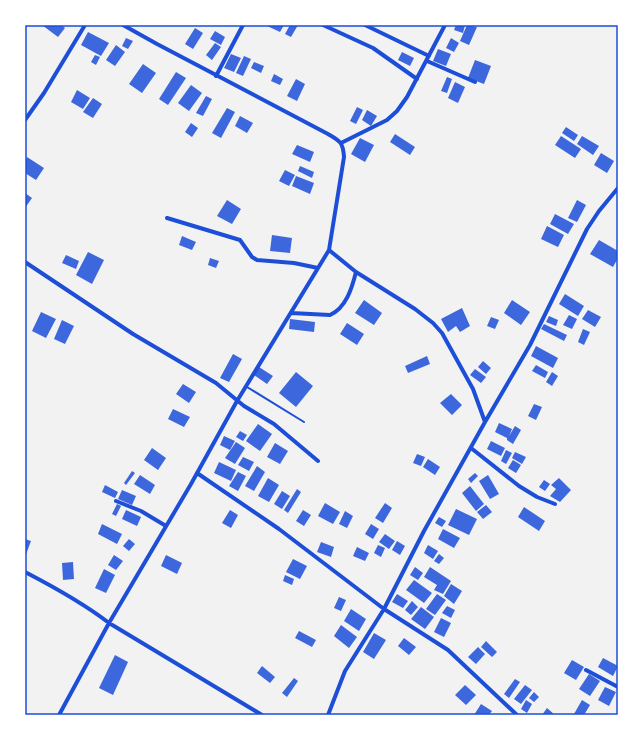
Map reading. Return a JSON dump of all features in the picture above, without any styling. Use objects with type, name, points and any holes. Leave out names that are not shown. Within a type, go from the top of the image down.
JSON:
[{"type":"street","points":[[25,120],[44,93],[85,25]]},
{"type":"street","points":[[59,715],[109,623],[197,473],[237,401],[330,250],[344,157],[344,147],[341,143],[328,134],[216,76],[123,25]]},
{"type":"street","points":[[216,76],[243,25]]},
{"type":"street","points":[[323,25],[373,48],[417,79]]},
{"type":"street","points":[[365,25],[429,56]]},
{"type":"street","points":[[341,143],[387,120],[397,111],[407,97],[446,25]]},
{"type":"street","points":[[427,61],[475,82]]},
{"type":"street","points":[[328,715],[345,671],[384,609],[424,531],[530,345],[587,229],[599,211],[618,188]]},
{"type":"street","points":[[167,218],[240,240],[252,257],[257,260],[318,268]]},
{"type":"street","points":[[330,250],[356,272],[415,309],[433,323],[442,333],[473,389],[485,422]]},
{"type":"street","points":[[25,262],[133,334],[216,383],[237,401],[274,424],[318,461]]},
{"type":"street","points":[[291,313],[330,315],[335,313],[347,299],[356,272]]},
{"type":"street","points":[[471,448],[524,489],[554,504]]},
{"type":"street","points":[[197,473],[279,529],[384,609],[448,650],[517,715]]},
{"type":"street","points":[[116,501],[141,511],[166,526]]},
{"type":"street","points":[[25,572],[99,615],[109,623],[262,715]]},
{"type":"street","points":[[586,670],[618,687]]},
{"type":"lane","points":[[246,386],[304,422]]},
{"type":"building","points":[[42,25],[61,25],[65,28],[58,37]]},
{"type":"building","points":[[265,25],[284,25],[280,32]]},
{"type":"building","points":[[290,25],[298,25],[291,37],[285,34]]},
{"type":"building","points":[[456,25],[465,25],[463,33],[454,30]]},
{"type":"building","points":[[467,25],[477,27],[469,45],[460,41]]},
{"type":"building","points":[[195,28],[203,33],[193,49],[185,44]]},
{"type":"building","points":[[215,31],[225,37],[221,45],[210,39]]},
{"type":"building","points":[[88,32],[109,43],[101,56],[81,45]]},
{"type":"building","points":[[126,38],[133,41],[128,49],[122,46]]},
{"type":"building","points":[[451,38],[459,43],[454,52],[446,48]]},
{"type":"building","points":[[215,43],[221,47],[212,60],[206,55]]},
{"type":"building","points":[[116,45],[125,52],[115,66],[106,60]]},
{"type":"building","points":[[438,49],[451,54],[446,66],[433,61]]},
{"type":"building","points":[[402,52],[414,58],[410,66],[398,60]]},
{"type":"building","points":[[231,54],[241,58],[234,72],[224,68]]},
{"type":"building","points":[[95,55],[100,57],[96,65],[91,62]]},
{"type":"building","points":[[244,56],[251,59],[243,76],[236,73]]},
{"type":"building","points":[[475,60],[491,66],[484,84],[468,78]]},
{"type":"building","points":[[254,62],[264,66],[261,73],[251,68]]},
{"type":"building","points":[[143,64],[156,73],[142,93],[129,84]]},
{"type":"building","points":[[176,72],[186,78],[168,105],[159,99]]},
{"type":"building","points":[[274,74],[283,79],[280,85],[271,81]]},
{"type":"building","points":[[447,77],[452,79],[447,93],[441,91]]},
{"type":"building","points":[[296,79],[305,84],[297,101],[287,96]]},
{"type":"building","points":[[455,82],[465,87],[458,103],[448,98]]},
{"type":"building","points":[[191,85],[202,93],[189,111],[178,103]]},
{"type":"building","points":[[77,90],[90,98],[83,109],[71,102]]},
{"type":"building","points":[[206,96],[212,99],[203,116],[196,113]]},
{"type":"building","points":[[93,98],[102,104],[93,118],[83,112]]},
{"type":"building","points":[[357,107],[363,110],[356,124],[350,121]]},
{"type":"building","points":[[227,108],[235,112],[221,138],[212,133]]},
{"type":"building","points":[[367,110],[377,116],[371,126],[362,120]]},
{"type":"building","points":[[240,116],[253,123],[247,133],[235,126]]},
{"type":"building","points":[[191,123],[198,128],[192,137],[185,132]]},
{"type":"building","points":[[566,127],[578,135],[574,141],[562,133]]},
{"type":"building","points":[[395,134],[415,147],[410,155],[390,142]]},
{"type":"building","points":[[561,136],[581,149],[575,158],[555,145]]},
{"type":"building","points":[[582,136],[599,146],[593,155],[577,144]]},
{"type":"building","points":[[360,138],[374,145],[365,162],[351,154]]},
{"type":"building","points":[[297,145],[314,152],[310,162],[292,154]]},
{"type":"building","points":[[601,153],[614,161],[607,173],[594,165]]},
{"type":"building","points":[[27,157],[44,168],[36,180],[25,173],[25,161]]},
{"type":"building","points":[[300,166],[314,172],[312,178],[298,171]]},
{"type":"building","points":[[285,170],[295,175],[289,186],[279,181]]},
{"type":"building","points":[[296,176],[314,183],[310,194],[292,186]]},
{"type":"building","points":[[25,193],[32,198],[25,208]]},
{"type":"building","points":[[227,200],[241,209],[232,224],[217,216]]},
{"type":"building","points":[[577,200],[586,205],[577,222],[568,218]]},
{"type":"building","points":[[555,214],[574,224],[568,234],[550,224]]},
{"type":"building","points":[[547,226],[564,235],[558,247],[541,239]]},
{"type":"building","points":[[272,235],[292,238],[290,253],[270,251]]},
{"type":"building","points":[[182,236],[196,242],[192,250],[179,245]]},
{"type":"building","points":[[599,240],[618,251],[618,258],[613,267],[590,254]]},
{"type":"building","points":[[88,252],[104,260],[92,284],[76,275]]},
{"type":"building","points":[[66,255],[79,261],[76,269],[62,263]]},
{"type":"building","points":[[210,258],[219,261],[216,268],[208,265]]},
{"type":"building","points":[[565,294],[584,306],[578,316],[559,304]]},
{"type":"building","points":[[364,300],[382,313],[374,325],[355,313]]},
{"type":"building","points":[[512,300],[530,312],[521,325],[504,313]]},
{"type":"building","points":[[462,308],[470,326],[460,332],[456,326],[448,332],[441,319]]},
{"type":"building","points":[[588,310],[601,317],[595,327],[582,319]]},
{"type":"building","points":[[41,312],[56,319],[46,338],[32,331]]},
{"type":"building","points":[[569,315],[577,319],[572,329],[563,325]]},
{"type":"building","points":[[549,316],[558,320],[556,326],[546,322]]},
{"type":"building","points":[[491,317],[499,320],[495,329],[487,326]]},
{"type":"building","points":[[290,319],[315,322],[314,332],[289,329]]},
{"type":"building","points":[[62,320],[74,326],[65,344],[54,339]]},
{"type":"building","points":[[347,323],[364,334],[357,345],[340,334]]},
{"type":"building","points":[[544,324],[567,335],[564,341],[541,329]]},
{"type":"building","points":[[583,329],[590,332],[584,345],[578,342]]},
{"type":"building","points":[[536,346],[558,358],[553,368],[531,356]]},
{"type":"building","points":[[233,354],[242,359],[229,382],[220,378]]},
{"type":"building","points":[[427,356],[430,364],[408,373],[405,366]]},
{"type":"building","points":[[483,361],[491,368],[486,374],[478,367]]},
{"type":"building","points":[[536,365],[548,372],[545,378],[532,371]]},
{"type":"building","points":[[259,367],[273,376],[267,384],[254,375]]},
{"type":"building","points":[[475,369],[486,377],[481,383],[470,375]]},
{"type":"building","points":[[296,372],[313,386],[296,407],[279,393]]},
{"type":"building","points":[[552,372],[558,376],[552,386],[546,382]]},
{"type":"building","points":[[183,384],[196,392],[189,403],[176,394]]},
{"type":"building","points":[[451,394],[462,405],[452,415],[440,403]]},
{"type":"building","points":[[534,404],[542,407],[536,420],[528,416]]},
{"type":"building","points":[[173,409],[190,417],[184,427],[168,419]]},
{"type":"building","points":[[499,423],[512,429],[509,436],[515,426],[521,430],[513,444],[507,440],[507,438],[495,432]]},
{"type":"building","points":[[258,424],[272,434],[260,451],[246,441]]},
{"type":"building","points":[[240,431],[247,435],[243,441],[236,437]]},
{"type":"building","points":[[224,436],[235,441],[230,450],[220,445]]},
{"type":"building","points":[[491,441],[505,448],[501,456],[487,449]]},
{"type":"building","points":[[236,442],[245,448],[235,464],[225,458]]},
{"type":"building","points":[[275,443],[288,451],[280,464],[267,457]]},
{"type":"building","points":[[152,448],[166,458],[158,470],[144,460]]},
{"type":"building","points":[[506,450],[512,453],[506,464],[501,461]]},
{"type":"building","points":[[515,452],[526,457],[522,464],[512,458]]},
{"type":"building","points":[[417,454],[425,457],[421,466],[413,463]]},
{"type":"building","points":[[243,457],[254,462],[249,471],[238,465]]},
{"type":"building","points":[[428,459],[440,467],[435,475],[423,467]]},
{"type":"building","points":[[513,460],[521,465],[516,473],[508,468]]},
{"type":"building","points":[[219,462],[236,470],[231,481],[214,473]]},
{"type":"building","points":[[257,466],[265,472],[254,491],[245,486]]},
{"type":"building","points":[[132,471],[135,473],[126,485],[124,483]]},
{"type":"building","points":[[238,472],[246,476],[238,491],[229,486]]},
{"type":"building","points":[[475,473],[478,476],[471,483],[468,479]]},
{"type":"building","points":[[140,475],[155,485],[150,494],[134,484]]},
{"type":"building","points":[[488,475],[499,494],[490,499],[479,481]]},
{"type":"building","points":[[268,478],[279,485],[269,502],[258,496]]},
{"type":"building","points":[[559,478],[571,490],[560,502],[550,496],[556,489],[551,485]]},
{"type":"building","points":[[544,480],[550,484],[545,491],[539,487]]},
{"type":"building","points":[[105,485],[118,492],[115,498],[102,492]]},
{"type":"building","points":[[470,486],[484,504],[476,511],[462,493]]},
{"type":"building","points":[[297,489],[301,492],[288,513],[284,510]]},
{"type":"building","points":[[122,490],[136,496],[132,505],[118,499]]},
{"type":"building","points":[[282,491],[290,496],[282,509],[274,504]]},
{"type":"building","points":[[325,503],[340,512],[333,524],[318,516]]},
{"type":"building","points":[[385,503],[392,508],[383,523],[375,518]]},
{"type":"building","points":[[117,504],[121,506],[116,516],[112,514]]},
{"type":"building","points":[[486,505],[492,512],[483,519],[477,512]]},
{"type":"building","points":[[524,507],[545,521],[539,531],[518,517]]},
{"type":"building","points":[[456,509],[477,519],[469,535],[448,525]]},
{"type":"building","points":[[126,510],[141,517],[137,526],[122,519]]},
{"type":"building","points":[[230,510],[238,515],[231,528],[222,523]]},
{"type":"building","points":[[303,510],[311,515],[304,526],[296,521]]},
{"type":"building","points":[[345,511],[353,516],[347,528],[339,524]]},
{"type":"building","points":[[439,517],[446,521],[442,527],[435,523]]},
{"type":"building","points":[[102,524],[122,534],[117,544],[98,534]]},
{"type":"building","points":[[371,524],[379,529],[373,539],[365,534]]},
{"type":"building","points":[[443,529],[460,538],[454,548],[438,539]]},
{"type":"building","points":[[385,534],[395,541],[389,549],[379,542]]},
{"type":"building","points":[[25,539],[31,541],[25,557]]},
{"type":"building","points":[[129,539],[135,544],[129,551],[123,546]]},
{"type":"building","points":[[397,541],[405,546],[400,555],[392,550]]},
{"type":"building","points":[[321,542],[334,547],[331,557],[317,552]]},
{"type":"building","points":[[378,545],[385,548],[381,557],[374,553]]},
{"type":"building","points":[[428,545],[438,551],[433,559],[424,553]]},
{"type":"building","points":[[357,547],[369,553],[365,561],[353,556]]},
{"type":"building","points":[[439,554],[444,558],[439,564],[434,561]]},
{"type":"building","points":[[114,555],[123,561],[116,570],[108,565]]},
{"type":"building","points":[[166,555],[182,563],[177,574],[161,566]]},
{"type":"building","points":[[293,559],[307,566],[300,579],[286,572]]},
{"type":"building","points":[[73,562],[74,579],[63,580],[62,563]]},
{"type":"building","points":[[415,567],[423,573],[418,580],[410,575]]},
{"type":"building","points":[[430,567],[451,581],[443,594],[434,590],[437,585],[424,577]]},
{"type":"building","points":[[104,569],[115,575],[106,593],[95,588]]},
{"type":"building","points":[[285,575],[294,579],[292,585],[283,581]]},
{"type":"building","points":[[414,580],[432,593],[424,603],[406,590]]},
{"type":"building","points":[[451,584],[462,591],[454,604],[444,596]]},
{"type":"building","points":[[397,594],[408,601],[403,608],[392,602]]},
{"type":"building","points":[[437,594],[446,600],[435,615],[426,609]]},
{"type":"building","points":[[339,597],[346,600],[341,611],[334,608]]},
{"type":"building","points":[[412,601],[418,607],[411,615],[405,610]]},
{"type":"building","points":[[447,606],[455,610],[451,618],[442,613]]},
{"type":"building","points":[[421,607],[434,617],[425,629],[411,619]]},
{"type":"building","points":[[351,609],[366,619],[359,631],[344,621]]},
{"type":"building","points":[[441,618],[451,623],[444,637],[434,632]]},
{"type":"building","points":[[341,625],[357,637],[349,648],[334,636]]},
{"type":"building","points":[[299,631],[316,640],[312,647],[295,638]]},
{"type":"building","points":[[374,633],[386,640],[374,659],[363,652]]},
{"type":"building","points":[[404,638],[416,647],[409,655],[398,646]]},
{"type":"building","points":[[486,641],[497,652],[492,657],[481,647]]},
{"type":"building","points":[[478,647],[485,654],[476,664],[468,657]]},
{"type":"building","points":[[115,655],[128,662],[113,695],[99,688]]},
{"type":"building","points":[[603,658],[618,666],[613,676],[598,667]]},
{"type":"building","points":[[572,660],[584,667],[576,680],[564,673]]},
{"type":"building","points":[[262,666],[275,677],[270,683],[257,673]]},
{"type":"building","points":[[589,674],[600,681],[590,696],[579,689]]},
{"type":"building","points":[[294,678],[298,681],[287,697],[282,693]]},
{"type":"building","points":[[515,679],[520,682],[509,698],[504,694]]},
{"type":"building","points":[[465,685],[476,695],[466,705],[455,695]]},
{"type":"building","points":[[525,685],[532,690],[521,704],[514,699]]},
{"type":"building","points":[[605,687],[616,692],[609,706],[598,700]]},
{"type":"building","points":[[534,692],[539,697],[534,702],[529,698]]},
{"type":"building","points":[[526,700],[532,704],[527,713],[521,709]]},
{"type":"building","points":[[582,700],[590,705],[584,715],[574,714]]},
{"type":"building","points":[[481,704],[492,711],[489,715],[474,715]]},
{"type":"building","points":[[547,708],[555,715],[542,715]]}]
